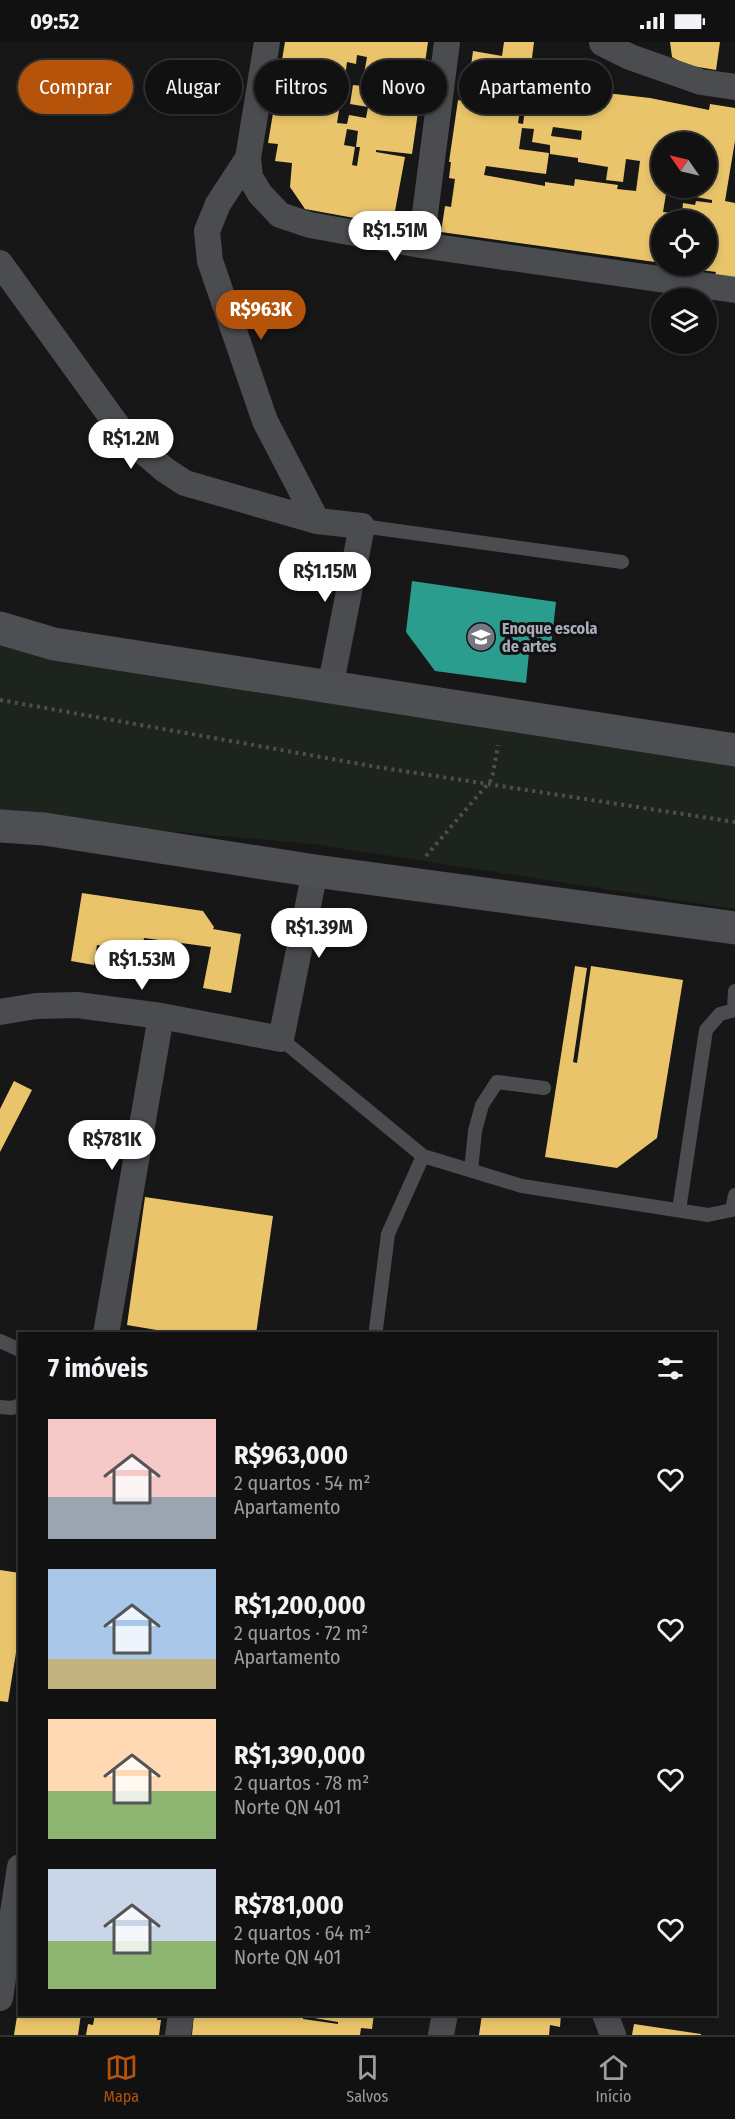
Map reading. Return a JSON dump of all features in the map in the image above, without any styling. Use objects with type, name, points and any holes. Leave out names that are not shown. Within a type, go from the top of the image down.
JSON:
[{"type":"main road","points":[[0,628],[54,644],[735,750]]},
{"type":"main road","points":[[0,826],[44,830],[315,871],[735,928]]},
{"type":"street","points":[[267,42],[248,158],[250,177],[260,194],[280,214],[310,225],[421,244],[735,290]]},
{"type":"street","points":[[421,244],[447,42]]},
{"type":"street","points":[[601,42],[630,57],[700,82],[735,87]]},
{"type":"street","points":[[248,158],[218,204],[207,231],[210,261],[265,421],[317,521]]},
{"type":"street","points":[[0,263],[125,436],[165,471],[185,483],[317,521],[362,526],[330,688]]},
{"type":"street","points":[[0,1012],[36,1006],[77,1005],[161,1016],[281,1039],[315,871]]},
{"type":"street","points":[[106,1332],[161,1016]]},
{"type":"street","points":[[0,1998],[17,1900]]},
{"type":"street","points":[[178,2035],[181,2016]]},
{"type":"street","points":[[441,2035],[445,2016]]},
{"type":"street","points":[[606,2016],[613,2035]]},
{"type":"lane","points":[[362,526],[622,562]]},
{"type":"lane","points":[[679,1210],[706,1030],[720,1014],[734,1010],[735,991]]},
{"type":"lane","points":[[281,1039],[423,1156],[522,1186],[708,1215],[732,1210],[735,1195]]},
{"type":"lane","points":[[471,1170],[475,1131],[482,1105],[497,1083],[544,1088]]},
{"type":"lane","points":[[376,1329],[387,1234],[423,1156]]},
{"type":"lane","points":[[0,1341],[18,1349]]},
{"type":"lane","points":[[0,1407],[18,1406]]},
{"type":"path","points":[[0,700],[488,785],[735,822]]},
{"type":"path","points":[[406,883],[414,869],[488,785],[494,774],[502,715]]},
{"type":"shaded area","points":[[0,643],[735,764],[735,909],[313,844],[0,816]]},
{"type":"building: Moradias","points":[[285,42],[428,42],[425,60],[366,60],[367,57],[357,55],[356,64],[349,62],[349,60],[282,60]]},
{"type":"building: Moradias","points":[[504,42],[534,42],[532,58],[544,60],[472,60],[473,51],[502,56]]},
{"type":"building: Moradias","points":[[670,42],[720,42],[716,70],[686,65],[672,57]]},
{"type":"building: Moradias","points":[[353,85],[361,86],[361,106],[350,104]]},
{"type":"building: Moradias","points":[[612,94],[650,98],[709,110],[710,104],[735,108],[735,141],[725,201],[735,203],[735,278],[717,275],[717,210],[682,210],[683,203],[695,205],[696,201],[712,203],[712,200],[701,198],[717,198],[717,132],[651,132],[651,198],[665,198],[663,210],[651,210],[651,261],[441,232],[445,206],[451,207],[455,179],[449,178],[451,162],[449,162],[458,100],[459,114],[519,114],[518,123],[523,124],[524,114],[612,114]],"holes":[[[553,127],[582,131],[581,140],[551,136]],[[522,128],[534,129],[532,142],[550,145],[550,154],[578,158],[578,162],[608,167],[606,180],[623,182],[626,159],[640,161],[636,191],[617,189],[618,185],[575,179],[574,186],[545,182],[545,186],[484,175],[486,166],[546,174],[549,153],[519,149]]]},
{"type":"building: Moradias","points":[[273,114],[338,114],[337,123],[347,124],[349,115],[366,118],[367,114],[418,114],[412,154],[376,150],[376,152],[405,157],[395,211],[400,212],[398,226],[305,209],[290,187],[292,163],[275,161],[278,144],[268,143]],"holes":[[[347,129],[358,131],[356,147],[360,147],[357,166],[352,165],[355,147],[344,145]]]},
{"type":"building: Moradias","points":[[82,893],[203,911],[214,927],[213,929],[241,934],[231,993],[203,988],[211,947],[144,938],[142,951],[107,949],[108,947],[97,945],[94,965],[71,961]]},
{"type":"building: Moradias","points":[[575,966],[587,968],[573,1062],[577,1063],[591,966],[683,980],[657,1138],[617,1168],[545,1157]]},
{"type":"building: Moradias","points":[[14,1081],[32,1090],[0,1152],[0,1109]]},
{"type":"building: Moradias","points":[[145,1197],[273,1216],[256,1332],[168,1332],[127,1325]]},
{"type":"building: Moradias","points":[[0,1570],[18,1573],[18,1640],[8,1702],[0,1701]]},
{"type":"building: Moradias","points":[[18,2010],[18,2016],[81,2016],[78,2035],[14,2035]]},
{"type":"building: Moradias","points":[[95,2016],[158,2016],[157,2020],[161,2020],[159,2035],[86,2035],[88,2024],[93,2025]]},
{"type":"building: Moradias","points":[[194,2016],[303,2016],[303,2019],[338,2024],[338,2022],[314,2018],[314,2016],[374,2016],[372,2029],[361,2028],[360,2035],[192,2035]]},
{"type":"building: Moradias","points":[[482,2016],[561,2016],[560,2027],[550,2025],[549,2035],[479,2035]]},
{"type":"building: Moradias","points":[[634,2024],[701,2034],[701,2035],[632,2035]]},
{"type":"building: Escolas","name":"Enoque escola de artes","points":[[412,581],[556,602],[551,646],[530,643],[526,683],[435,671],[406,632]]},
{"type":"place","name":"Enoque escola de artes","points":[[481,637]]}]
